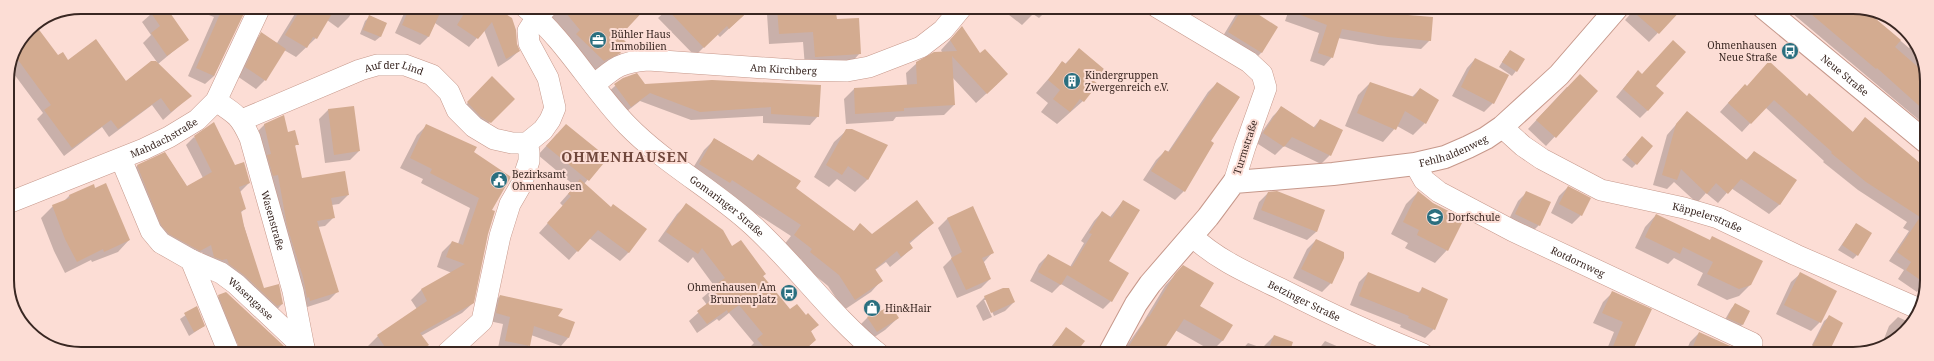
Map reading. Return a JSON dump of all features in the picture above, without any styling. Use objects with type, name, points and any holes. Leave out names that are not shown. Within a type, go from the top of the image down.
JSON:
[{"type":"street","name":"Mahdachstraße","points":[[14,197],[121,159],[169,138],[186,128],[208,111],[216,101],[257,14]]},
{"type":"street","points":[[454,347],[482,321],[500,236],[510,204],[521,185],[529,161],[527,143],[543,130],[550,120],[555,108],[548,78],[528,43],[528,31],[534,14]]},
{"type":"street","name":"Gomaringer Straße","points":[[539,14],[611,107],[644,142],[661,157],[714,193],[763,234],[784,255],[837,316],[871,347]]},
{"type":"street","name":"Am Kirchberg","points":[[594,85],[612,69],[625,63],[648,60],[794,70],[847,71],[894,58],[921,47],[943,30],[956,14]]},
{"type":"street","name":"Turmstraße","points":[[1113,347],[1136,304],[1145,291],[1192,236],[1234,182],[1266,88],[1262,74],[1249,62],[1169,14]]},
{"type":"street","name":"Fehlhaldenweg","points":[[1234,182],[1333,174],[1415,164],[1445,157],[1486,138],[1502,127],[1559,75],[1612,14]]},
{"type":"street","name":"Neue Straße","points":[[1771,14],[1920,137]]},
{"type":"street","name":"Auf der Lind","points":[[242,120],[360,70],[377,65],[405,65],[432,75],[449,92],[457,110],[474,127],[494,139],[512,143],[527,143]]},
{"type":"street","points":[[216,101],[235,113],[242,120]]},
{"type":"street","name":"Wasenstraße","points":[[242,120],[258,162],[293,291],[303,347]]},
{"type":"street","name":"Käppelerstraße","points":[[1502,127],[1523,146],[1542,159],[1601,190],[1684,208],[1718,218],[1790,253],[1914,307]]},
{"type":"street","name":"Wasengasse","points":[[121,159],[151,231],[161,244],[191,260],[221,273],[236,284],[300,347]]},
{"type":"street","name":"Rotdornweg","points":[[1415,164],[1424,180],[1439,192],[1513,231],[1752,343]]},
{"type":"street","name":"Betzinger Straße","points":[[1192,236],[1210,252],[1235,267],[1337,317],[1407,347]]},
{"type":"street","points":[[191,260],[227,347]]},
{"type":"building","points":[[152,14],[171,14],[189,40],[167,56],[151,33],[160,26]]},
{"type":"building","points":[[220,14],[244,14],[214,76],[196,68]]},
{"type":"building","points":[[298,14],[332,14],[317,39],[313,37],[307,48],[285,35]]},
{"type":"building","points":[[407,14],[440,14],[429,37],[402,25]]},
{"type":"building","points":[[464,14],[506,14],[512,18],[516,30],[517,44],[520,51],[506,59],[492,22],[478,39],[457,25]]},
{"type":"building","points":[[567,14],[640,14],[620,36],[626,42],[619,50],[621,53],[604,61],[576,34],[580,30]]},
{"type":"building","points":[[672,14],[745,14],[729,29],[727,26],[704,48]]},
{"type":"building","points":[[778,14],[836,14],[837,19],[859,18],[861,54],[815,57],[813,32],[779,34]]},
{"type":"building","points":[[1239,14],[1258,14],[1278,27],[1262,53],[1228,32]]},
{"type":"building","points":[[1298,14],[1396,14],[1433,17],[1431,41],[1388,37],[1342,29],[1333,58],[1318,53],[1327,25]]},
{"type":"building","points":[[1636,14],[1677,14],[1659,34]]},
{"type":"building","points":[[1811,14],[1853,14],[1875,18],[1901,40],[1895,47],[1919,68],[1920,107],[1877,68],[1876,69]]},
{"type":"building","points":[[369,15],[387,23],[381,37],[363,30]]},
{"type":"building","points":[[962,26],[980,53],[985,49],[1008,74],[987,94],[952,56],[955,105],[904,108],[904,111],[855,114],[854,88],[917,84],[916,62],[934,52],[957,51],[950,40]]},
{"type":"building","points":[[39,30],[58,55],[63,52],[68,60],[96,39],[126,81],[151,61],[156,61],[192,96],[171,112],[161,98],[118,129],[111,120],[72,148],[44,110],[51,105],[18,59],[25,44]]},
{"type":"building","points":[[261,32],[286,49],[266,81],[245,67]]},
{"type":"building","points":[[1673,40],[1686,52],[1656,86],[1664,93],[1648,111],[1623,89],[1638,70],[1642,74]]},
{"type":"building","name":"Kindergruppen Zwergenreich e.V.","points":[[1079,48],[1104,69],[1094,81],[1098,84],[1084,102],[1080,99],[1070,112],[1053,99],[1060,90],[1048,80],[1062,61],[1066,64]]},
{"type":"building","points":[[1510,50],[1525,59],[1517,72],[1502,62]]},
{"type":"building","points":[[1475,58],[1509,75],[1494,104],[1461,87]]},
{"type":"building","points":[[1769,61],[1807,96],[1809,93],[1853,132],[1865,117],[1920,163],[1920,217],[1866,182],[1831,153],[1832,152],[1774,100],[1751,124],[1728,103],[1745,84],[1747,86]]},
{"type":"building","points":[[637,73],[645,84],[712,80],[821,85],[819,117],[771,114],[771,107],[700,112],[650,93],[631,107],[614,84],[623,78]]},
{"type":"building","points":[[1580,74],[1598,91],[1556,138],[1536,120]]},
{"type":"building","points":[[492,76],[515,99],[491,123],[481,117],[467,102]]},
{"type":"building","points":[[1217,82],[1240,97],[1211,141],[1214,143],[1185,192],[1151,171],[1165,150],[1169,152]]},
{"type":"building","points":[[1370,82],[1414,97],[1420,88],[1439,100],[1426,124],[1405,111],[1396,130],[1357,113]]},
{"type":"building","points":[[354,106],[360,151],[334,155],[328,109]]},
{"type":"building","points":[[1281,106],[1315,128],[1320,119],[1343,130],[1331,156],[1292,137],[1284,147],[1263,133]]},
{"type":"building","points":[[1687,111],[1747,160],[1754,151],[1797,180],[1780,205],[1741,179],[1728,194],[1716,183],[1707,194],[1681,169],[1677,180],[1662,175],[1676,124]]},
{"type":"building","points":[[284,115],[288,132],[295,130],[299,145],[295,145],[302,178],[345,171],[349,195],[331,198],[335,218],[317,221],[339,292],[310,301],[309,297],[307,298],[303,277],[287,226],[278,175],[273,176],[267,155],[271,154],[264,124]]},
{"type":"building","points":[[214,122],[235,165],[244,162],[250,183],[239,187],[246,209],[241,211],[244,226],[264,288],[279,284],[283,304],[277,306],[244,275],[229,264],[227,259],[222,260],[214,257],[211,245],[200,251],[169,234],[161,225],[137,165],[165,152],[187,186],[212,172],[194,136]]},
{"type":"building","points":[[426,124],[477,147],[474,152],[511,177],[492,210],[495,211],[488,234],[474,303],[420,333],[429,345],[426,347],[385,347],[377,335],[427,301],[421,289],[465,264],[446,257],[452,241],[463,245],[479,198],[430,173],[432,169],[410,158]]},
{"type":"building","points":[[566,124],[608,158],[589,181],[546,146]]},
{"type":"building","points":[[846,129],[852,129],[888,145],[868,180],[848,166],[842,175],[826,165]]},
{"type":"building","points":[[1642,136],[1653,146],[1637,165],[1626,155]]},
{"type":"building","points":[[714,138],[753,161],[758,154],[801,181],[796,188],[854,231],[860,223],[872,234],[917,200],[934,223],[909,242],[913,248],[901,257],[897,251],[875,269],[883,281],[855,300],[839,275],[810,252],[812,249],[794,235],[801,225],[732,180],[730,183],[699,164]]},
{"type":"building","points":[[580,179],[611,207],[613,204],[647,229],[629,253],[598,230],[578,252],[547,223],[571,196],[568,194]]},
{"type":"building","points":[[106,183],[130,240],[104,252],[103,249],[77,262],[65,239],[52,205],[70,198],[69,195],[94,184],[95,188]]},
{"type":"building","points":[[1568,186],[1591,198],[1582,216],[1559,204]]},
{"type":"building","points":[[1277,191],[1325,210],[1317,232],[1261,210],[1268,192]]},
{"type":"building","name":"Dorfschule","points":[[1418,191],[1433,203],[1464,219],[1448,251],[1417,235],[1419,230],[1403,222]]},
{"type":"building","points":[[1526,191],[1551,202],[1540,226],[1515,214]]},
{"type":"building","points":[[1123,200],[1140,210],[1109,261],[1129,273],[1112,302],[1067,275],[1092,234],[1089,233],[1102,211],[1112,218]]},
{"type":"building","points":[[686,203],[723,230],[732,246],[741,240],[766,274],[763,276],[790,309],[797,304],[806,315],[808,313],[819,325],[811,331],[816,340],[809,346],[810,347],[764,347],[757,339],[763,334],[739,305],[728,313],[727,310],[707,324],[697,311],[717,296],[711,288],[725,278],[702,248],[698,254],[666,232]]},
{"type":"building","points":[[973,206],[994,253],[982,258],[991,279],[966,290],[951,258],[962,252],[947,218]]},
{"type":"building","points":[[1656,214],[1710,240],[1712,236],[1763,261],[1751,285],[1739,289],[1707,274],[1713,262],[1683,247],[1680,254],[1645,237]]},
{"type":"building","points":[[1920,217],[1920,280],[1906,270],[1911,262],[1897,252]]},
{"type":"building","points":[[1856,223],[1872,233],[1858,256],[1842,245]]},
{"type":"building","points":[[1316,239],[1344,252],[1344,258],[1332,284],[1301,269]]},
{"type":"building","points":[[1048,254],[1072,267],[1061,285],[1038,272]]},
{"type":"building","points":[[1183,265],[1214,283],[1200,306],[1233,325],[1223,341],[1184,319],[1166,347],[1128,347],[1148,316],[1149,317],[1175,274]]},
{"type":"building","points":[[1368,272],[1420,293],[1422,287],[1448,299],[1435,330],[1408,318],[1409,316],[1359,296]]},
{"type":"building","points":[[1800,272],[1837,291],[1821,323],[1784,305]]},
{"type":"building","points":[[1003,288],[1009,288],[1015,302],[991,313],[984,296]]},
{"type":"building","points":[[1612,291],[1652,309],[1634,347],[1613,347],[1623,322],[1602,313]]},
{"type":"building","points":[[226,292],[285,347],[239,347],[218,295]]},
{"type":"building","points":[[500,295],[563,309],[558,316],[575,322],[569,338],[534,326],[530,346],[505,341],[510,317],[496,313]]},
{"type":"building","points":[[1735,303],[1750,311],[1743,325],[1727,318]]},
{"type":"building","points":[[197,306],[205,326],[194,332],[184,313]]},
{"type":"building","points":[[891,306],[899,318],[877,332],[867,317]]},
{"type":"building","points":[[1829,315],[1843,323],[1831,347],[1812,347]]},
{"type":"building","points":[[1066,327],[1085,341],[1080,347],[1052,347]]},
{"type":"building","points":[[1699,332],[1732,347],[1693,347]]},
{"type":"building","points":[[1274,335],[1293,342],[1291,347],[1270,347]]},
{"type":"place","name":"Bühler Haus Immobilien","points":[[598,40]]},
{"type":"place","name":"Ohmenhausen Neue Straße","points":[[1790,51]]},
{"type":"place","name":"Kindergruppen Zwergenreich e.V.","points":[[1072,81]]},
{"type":"place","name":"Bezirksamt Ohmenhausen","points":[[499,180]]},
{"type":"place","name":"Dorfschule","points":[[1435,217]]},
{"type":"place","name":"Ohmenhausen Am Brunnenplatz","points":[[789,293]]},
{"type":"place","name":"Hin&Hair","points":[[872,308]]},
{"type":"district","name":"OHMENHAUSEN","points":[[625,156]]}]
